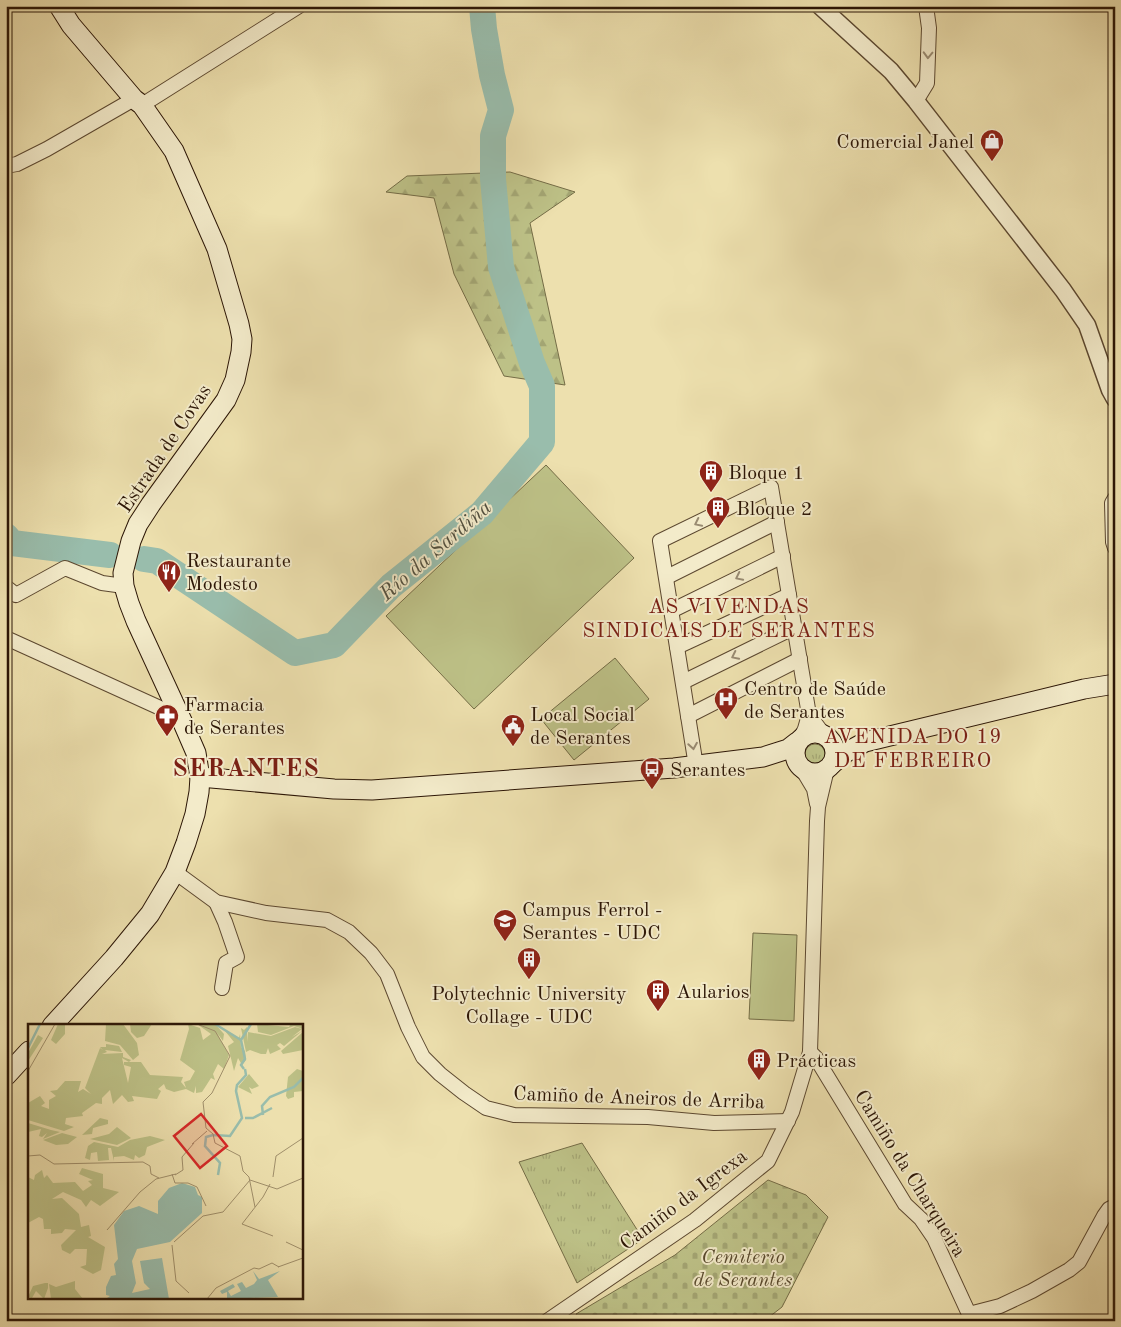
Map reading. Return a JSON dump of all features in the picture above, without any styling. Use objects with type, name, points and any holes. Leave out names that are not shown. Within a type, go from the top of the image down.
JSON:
[{"type":"main road","name":"Estrada de Covas","points":[[54,1024],[114,958],[150,914],[175,872],[195,814],[200,777],[196,753],[136,621],[124,586],[123,573],[131,540],[138,524],[226,400],[240,363],[242,340],[217,249],[174,151],[138,102],[72,25],[60,6]]},
{"type":"main road","points":[[763,758],[801,768],[808,772],[821,772],[865,742],[1084,689],[1115,684]]},
{"type":"main road","points":[[200,777],[372,790],[696,766],[763,758],[788,749],[805,735],[811,733],[865,742]]},
{"type":"main road","points":[[826,737],[833,744],[835,751],[829,766]]},
{"type":"main road","points":[[798,741],[795,758],[801,768]]},
{"type":"main road","points":[[6,1076],[28,1052]]},
{"type":"street","points":[[6,166],[17,164],[47,150],[138,102],[299,6]]},
{"type":"street","points":[[820,6],[891,71],[1063,290],[1087,325],[1115,399]]},
{"type":"street","points":[[916,101],[927,83],[929,28],[926,6]]},
{"type":"street","points":[[696,766],[660,541],[772,487],[809,714],[816,726],[826,737]]},
{"type":"street","points":[[1115,498],[1112,503],[1113,542],[1115,548]]},
{"type":"street","points":[[667,577],[777,522]]},
{"type":"street","points":[[672,611],[783,556]]},
{"type":"street","points":[[10,594],[65,568],[102,582],[124,586]]},
{"type":"street","points":[[677,647],[789,594]]},
{"type":"street","points":[[683,682],[795,627]]},
{"type":"street","points":[[6,638],[180,717]]},
{"type":"street","points":[[688,716],[800,660]]},
{"type":"street","points":[[798,741],[805,729],[809,714]]},
{"type":"street","points":[[818,808],[829,766]]},
{"type":"street","points":[[801,768],[814,789],[818,808]]},
{"type":"street","name":"Camiño da Igrexa","points":[[546,1321],[695,1220],[768,1162],[792,1112],[810,1052],[818,808]]},
{"type":"street","name":"Camiño de Aneiros de Arriba","points":[[175,872],[216,902],[266,912],[327,920],[349,932],[371,952],[387,974],[408,1028],[423,1057],[440,1074],[486,1108],[514,1115],[648,1117],[714,1123],[788,1121]]},
{"type":"street","points":[[216,902],[237,956],[226,963],[222,988]]},
{"type":"street","name":"Camiño da Charqueira","points":[[810,1052],[816,1058],[906,1204],[921,1219],[934,1238],[970,1317]]},
{"type":"street","points":[[970,1317],[1032,1291],[1069,1270],[1079,1262],[1104,1216],[1109,1209],[1115,1206]]},
{"type":"green space","points":[[510,172],[575,192],[530,223],[565,385],[504,376],[454,274],[434,198],[386,192],[407,176]]},
{"type":"green space","points":[[546,465],[634,558],[474,709],[386,616]]},
{"type":"green space","points":[[615,658],[649,699],[574,760],[541,719]]},
{"type":"green space","points":[[815,744],[822,747],[825,754],[822,761],[815,764],[808,761],[805,754],[808,747]]},
{"type":"green space","points":[[753,933],[797,935],[794,1021],[749,1019]]},
{"type":"green space","points":[[582,1143],[643,1239],[577,1283],[519,1162]]},
{"type":"green space","name":"Cemiterio de Serantes","points":[[768,1180],[806,1195],[828,1217],[782,1307],[764,1321],[582,1321],[576,1314],[675,1255]]},
{"type":"waterway","name":"Río da Sardiña","points":[[144,559],[157,561],[295,653],[334,645],[391,586],[482,513],[542,442],[542,386],[532,363],[501,267],[493,179],[493,136],[501,110],[492,75],[482,6]]},
{"type":"waterway","name":"Río da Sardiña","points":[[6,536],[12,543],[110,555]]},
{"type":"place","name":"Comercial Janel","points":[[992,162]]},
{"type":"place","name":"Bloque 1","points":[[711,493]]},
{"type":"place","name":"Bloque 2","points":[[718,529]]},
{"type":"place","name":"Restaurante Modesto","points":[[169,593]]},
{"type":"place","name":"Centro de Saúde de Serantes","points":[[726,720]]},
{"type":"place","name":"Farmacia de Serantes","points":[[167,737]]},
{"type":"place","name":"Local Social de Serantes","points":[[513,747]]},
{"type":"place","name":"Serantes","points":[[652,790]]},
{"type":"place","name":"Campus Ferrol - Serantes - UDC","points":[[505,942]]},
{"type":"place","name":"Polytechnic University Collage - UDC","points":[[529,980]]},
{"type":"place","name":"Aularios","points":[[658,1012]]},
{"type":"place","name":"Prácticas","points":[[759,1081]]},
{"type":"district","name":"AS VIVENDAS SINDICAIS DE SERANTES","points":[[729,618]]},
{"type":"district","name":"AVENIDA DO 19 DE FEBREIRO","points":[[913,748]]},
{"type":"district","name":"SERANTES","points":[[246,767]]}]
